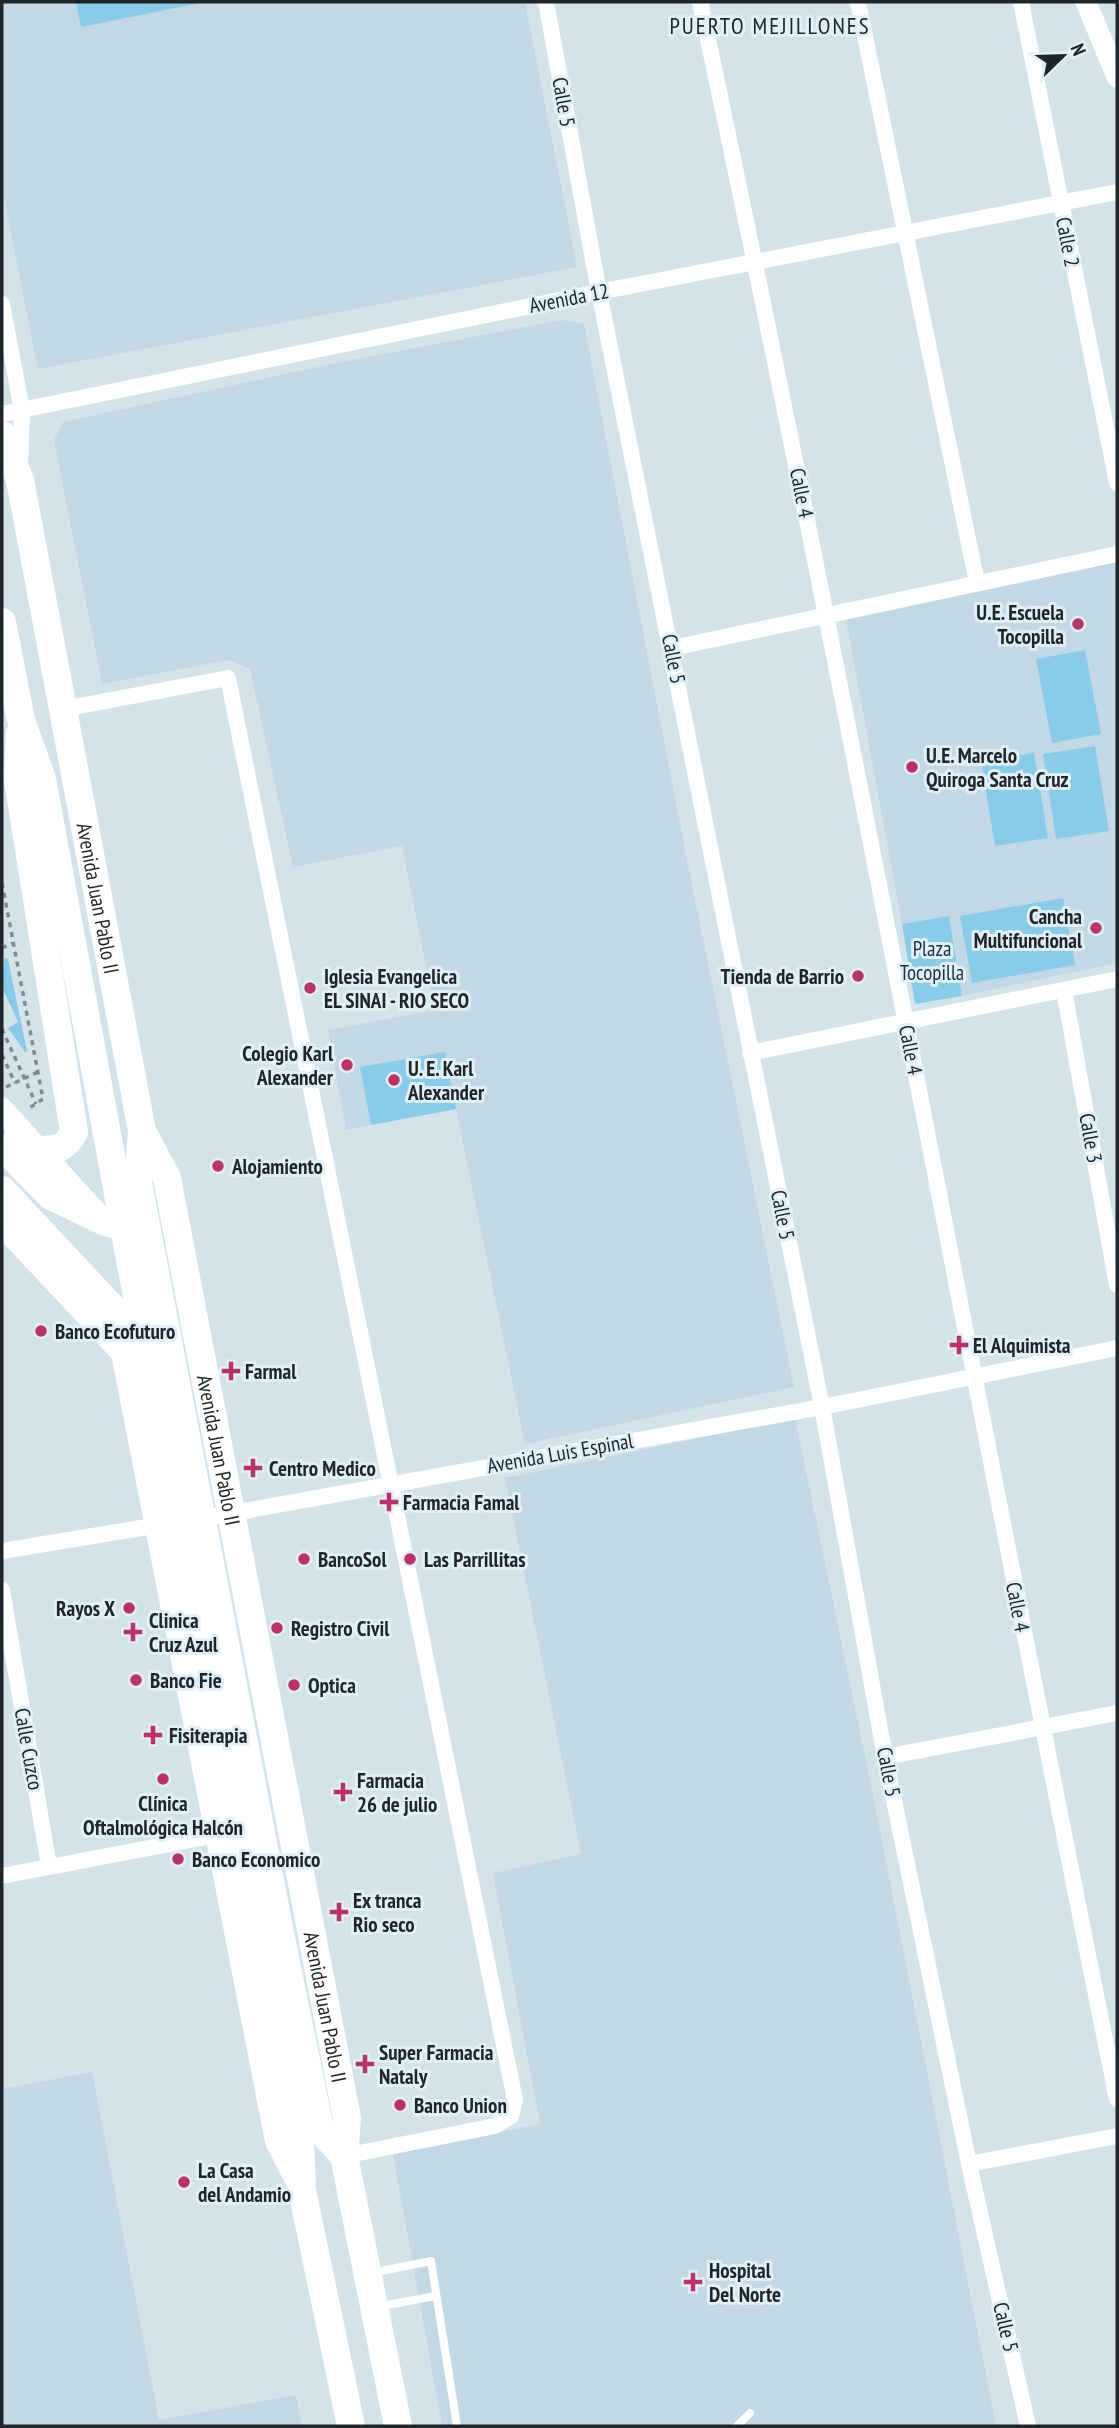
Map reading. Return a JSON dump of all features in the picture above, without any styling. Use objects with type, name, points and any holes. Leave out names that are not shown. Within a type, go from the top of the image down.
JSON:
[{"type":"highway","name":"Avenida Juan Pablo II","points":[[2,435],[20,480],[142,1131],[167,1178],[347,2118],[344,2156],[398,2426]]},
{"type":"highway","name":"Avenida Juan Pablo II","points":[[2,622],[21,720],[43,779],[131,1265],[134,1349],[184,1485],[198,1557],[300,2136],[302,2190],[351,2426]]},
{"type":"highway","points":[[21,720],[18,780],[74,1132],[68,1144],[55,1150],[40,1150]]},
{"type":"highway","points":[[142,1131],[138,1183],[184,1485]]},
{"type":"highway","points":[[2,1146],[51,1196],[103,1221],[148,1235]]},
{"type":"highway","points":[[2,1190],[134,1349]]},
{"type":"highway","points":[[198,1557],[320,2129],[344,2156]]},
{"type":"main road","points":[[1086,2],[1117,77]]},
{"type":"main road","points":[[4,1099],[40,1150],[103,1221]]},
{"type":"main road","points":[[2,1224],[134,1349]]},
{"type":"main road","name":"Avenida Juan Pablo II","points":[[134,1349],[156,1526],[277,2141],[302,2190]]},
{"type":"street","name":"Calle 5","points":[[546,2],[598,292],[672,648],[822,1407],[885,1757],[969,2164],[1028,2426]]},
{"type":"street","name":"Calle 4","points":[[700,2],[756,261],[1041,1726],[1117,2099]]},
{"type":"street","points":[[858,2],[977,583]]},
{"type":"street","name":"Calle 2","points":[[1021,2],[1117,483]]},
{"type":"street","name":"Avenida 12","points":[[2,414],[598,292],[1117,192]]},
{"type":"street","name":"Avenida Juan Pablo II","points":[[2,304],[22,410],[20,480]]},
{"type":"street","points":[[672,648],[1117,554]]},
{"type":"street","points":[[63,709],[228,678],[388,1483],[515,2100],[511,2116],[495,2126],[344,2156]]},
{"type":"street","points":[[750,1052],[1117,979]]},
{"type":"street","name":"Calle 3","points":[[1064,990],[1117,1285]]},
{"type":"street","name":"Avenida Luis Espinal","points":[[2,1550],[231,1514],[388,1483],[822,1407],[1117,1348]]},
{"type":"street","name":"Calle Cuzco","points":[[2,1590],[49,1866]]},
{"type":"street","points":[[885,1757],[1117,1713]]},
{"type":"street","points":[[2,1876],[217,1835]]},
{"type":"street","points":[[969,2164],[1117,2136]]},
{"type":"lane","points":[[368,2274],[431,2260],[457,2426]]},
{"type":"lane","points":[[374,2308],[435,2296]]},
{"type":"lane","points":[[737,2426],[750,2413]]},
{"type":"path","points":[[2,883],[43,1098],[29,1109]]},
{"type":"path","points":[[2,948],[13,943]]},
{"type":"path","points":[[2,1029],[36,1104]]},
{"type":"path","points":[[2,1055],[15,1083]]},
{"type":"path","points":[[4,1099],[15,1083],[38,1072]]},
{"type":"shaded area","points":[[2,2],[525,2],[577,267],[38,369],[2,188]]},
{"type":"shaded area","points":[[562,320],[584,324],[686,855],[794,1387],[525,1444],[456,1109],[346,1130],[328,1030],[435,1010],[402,846],[293,867],[250,669],[228,660],[102,684],[54,440],[63,422],[336,363]]},
{"type":"shaded area","points":[[1117,562],[1117,963],[962,996],[949,916],[902,924],[846,620]]},
{"type":"shaded area","points":[[795,1418],[873,1795],[996,2426],[442,2426],[393,2154],[540,2124],[493,1873],[581,1854],[505,1478]]},
{"type":"shaded area","points":[[92,2072],[159,2420],[296,2395],[302,2426],[2,2426],[2,2089]]},
{"type":"green space","points":[[76,2],[205,2],[81,27]]},
{"type":"green space","points":[[1085,650],[1101,734],[1052,743],[1036,659]]},
{"type":"green space","points":[[1095,746],[1109,831],[1056,839],[1043,754]]},
{"type":"green space","points":[[1034,753],[1048,838],[995,846],[981,761]]},
{"type":"green space","points":[[1063,898],[1075,965],[972,983],[960,916]]},
{"type":"green space","name":"Plaza Tocopilla","points":[[949,916],[962,996],[915,1004],[902,924]]},
{"type":"green space","points":[[4,958],[8,959],[27,1051],[25,1052],[8,1028],[18,1022],[2,987]]},
{"type":"green space","points":[[445,1052],[456,1109],[371,1125],[360,1067]]},
{"type":"place","name":"U.E. Escuela Tocopilla","points":[[1078,624]]},
{"type":"place","name":"U.E. Marcelo Quiroga Santa Cruz","points":[[912,767]]},
{"type":"place","name":"Cancha Multifuncional","points":[[1096,928]]},
{"type":"place","name":"Tienda de Barrio","points":[[858,976]]},
{"type":"place","name":"Iglesia Evangelica EL SINAI - RIO SECO","points":[[310,988]]},
{"type":"place","name":"Colegio Karl Alexander","points":[[347,1065]]},
{"type":"place","name":"U. E. Karl Alexander","points":[[394,1080]]},
{"type":"place","name":"Alojamiento","points":[[218,1166]]},
{"type":"place","name":"Banco Ecofuturo","points":[[41,1331]]},
{"type":"place","name":"El Alquimista","points":[[959,1345]]},
{"type":"place","name":"Farmal","points":[[231,1371]]},
{"type":"place","name":"Centro Medico","points":[[253,1468]]},
{"type":"place","name":"Farmacia Famal","points":[[389,1502]]},
{"type":"place","name":"BancoSol","points":[[304,1559]]},
{"type":"place","name":"Las Parrillitas","points":[[410,1559]]},
{"type":"place","name":"Rayos X","points":[[129,1608]]},
{"type":"place","name":"Registro Civil","points":[[277,1628]]},
{"type":"place","name":"Clinica Cruz Azul","points":[[133,1632]]},
{"type":"place","name":"Banco Fie","points":[[136,1680]]},
{"type":"place","name":"Optica","points":[[294,1685]]},
{"type":"place","name":"Fisiterapia","points":[[153,1735]]},
{"type":"place","name":"Clínica Oftalmológica Halcón","points":[[163,1779]]},
{"type":"place","name":"Farmacia 26 de julio","points":[[343,1792]]},
{"type":"place","name":"Banco Economico","points":[[178,1859]]},
{"type":"place","name":"Ex tranca Rio seco","points":[[339,1912]]},
{"type":"place","name":"Super Farmacia Nataly","points":[[365,2064]]},
{"type":"place","name":"Banco Union","points":[[400,2105]]},
{"type":"place","name":"La Casa del Andamio","points":[[184,2182]]},
{"type":"place","name":"Hospital Del Norte","points":[[693,2282]]},
{"type":"district","name":"PUERTO MEJILLONES","points":[[770,25]]}]
